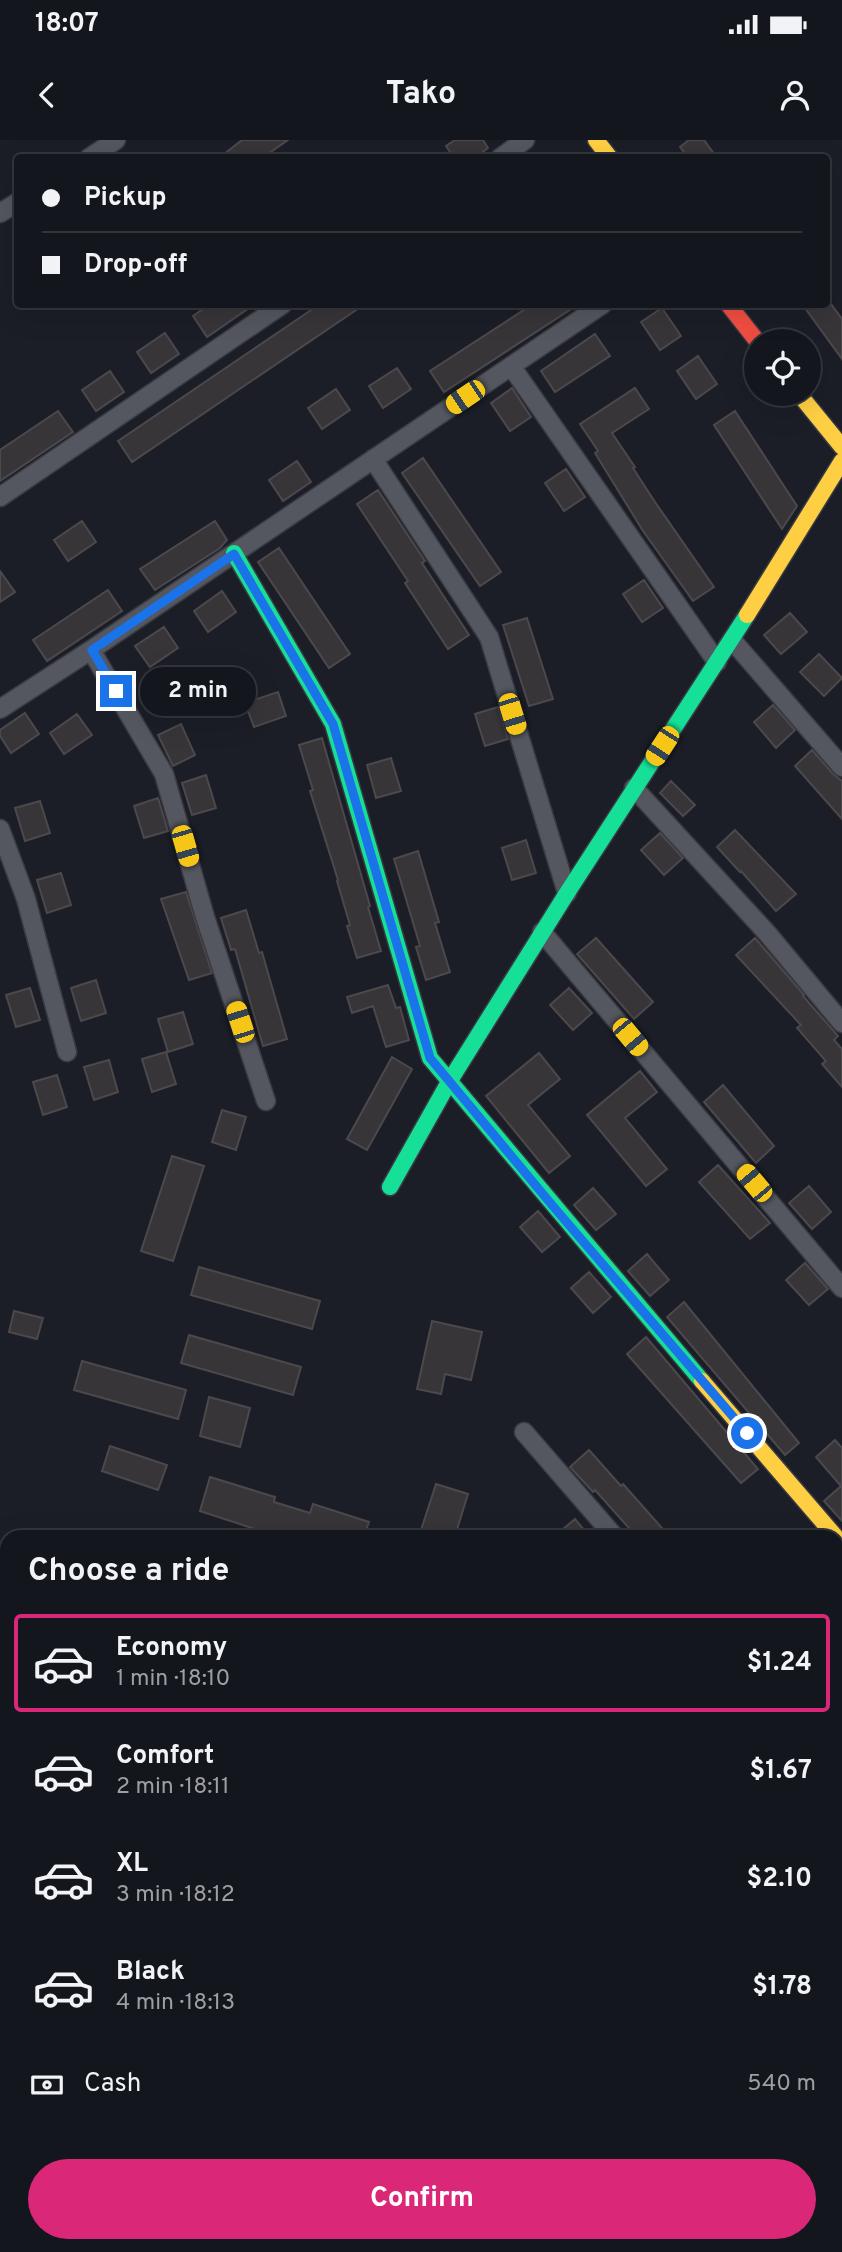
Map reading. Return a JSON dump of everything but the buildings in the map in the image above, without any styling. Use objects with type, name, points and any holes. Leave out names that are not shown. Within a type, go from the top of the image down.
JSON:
[{"type":"street","points":[[95,154],[116,140]]},
{"type":"street","points":[[506,154],[525,140]]},
{"type":"street","points":[[596,140],[607,154]]},
{"type":"street","points":[[0,497],[278,308]]},
{"type":"street","points":[[0,709],[92,650],[597,308]]},
{"type":"street","points":[[731,308],[748,329]]},
{"type":"street","points":[[511,366],[718,662]]},
{"type":"street","points":[[809,406],[842,447]]},
{"type":"street","points":[[373,459],[489,637],[567,893]]},
{"type":"street","points":[[390,1187],[450,1082],[542,932],[718,662],[842,461]]},
{"type":"street","points":[[234,554],[333,724],[430,1058],[560,1216],[830,1530]]},
{"type":"street","points":[[732,640],[842,766]]},
{"type":"street","points":[[92,650],[164,774],[205,917],[266,1101]]},
{"type":"street","points":[[634,789],[767,933],[842,1023]]},
{"type":"street","points":[[0,829],[26,899],[66,1052]]},
{"type":"street","points":[[542,932],[842,1288]]},
{"type":"street","points":[[524,1432],[609,1530]]},
{"type":"traffic: fast","points":[[234,553],[333,724],[430,1058],[702,1381]]},
{"type":"traffic: fast","points":[[390,1187],[449,1082],[567,893],[747,615]]},
{"type":"traffic: slow","points":[[596,140],[607,154]]},
{"type":"traffic: slow","points":[[809,406],[842,447]]},
{"type":"traffic: slow","points":[[747,615],[842,461]]},
{"type":"traffic: slow","points":[[702,1381],[830,1530]]},
{"type":"traffic: jam","points":[[731,308],[748,329]]},
{"type":"route","points":[[116,691],[92,650],[234,554],[333,724],[430,1058],[747,1433]]}]
